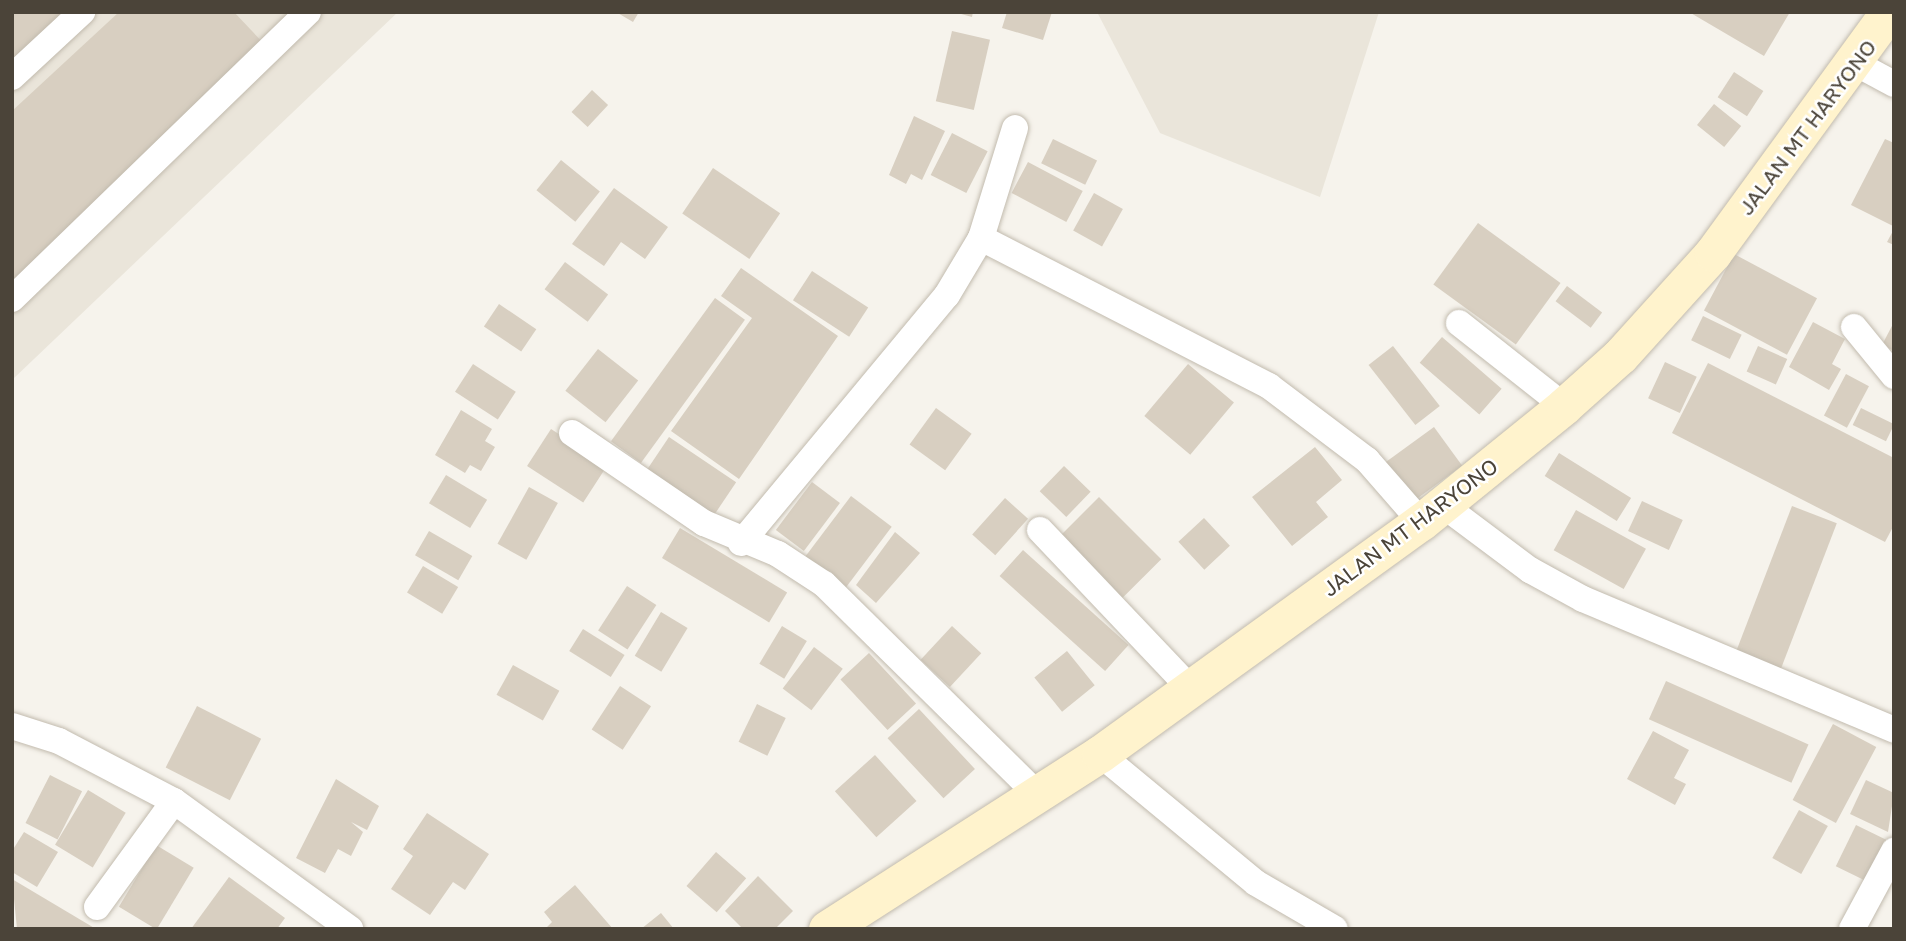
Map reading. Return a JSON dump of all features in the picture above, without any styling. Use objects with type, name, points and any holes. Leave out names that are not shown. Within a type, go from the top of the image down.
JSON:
[{"type":"main road","name":"JALAN MT HARYONO","points":[[827,929],[1100,754],[1432,514],[1564,407],[1670,303],[1857,64],[1889,12]]},
{"type":"street","points":[[12,76],[82,12]]},
{"type":"street","points":[[12,299],[292,17]]},
{"type":"street","points":[[1857,64],[1894,84]]},
{"type":"street","points":[[741,543],[947,295],[981,238],[1015,128]]},
{"type":"street","points":[[981,238],[1269,386],[1367,460],[1432,514],[1583,599],[1894,730]]},
{"type":"street","points":[[1459,323],[1564,407]]},
{"type":"street","points":[[1854,327],[1894,376]]},
{"type":"street","points":[[572,433],[664,499],[741,543],[798,565],[852,608],[1036,793]]},
{"type":"street","points":[[1040,530],[1189,688]]},
{"type":"street","points":[[12,726],[59,741],[174,801],[350,929]]},
{"type":"street","points":[[1100,754],[1228,862],[1335,929]]},
{"type":"street","points":[[97,907],[174,801]]},
{"type":"street","points":[[1852,929],[1894,851]]},
{"type":"shaded area","points":[[12,12],[398,12],[12,380]]},
{"type":"shaded area","points":[[1097,12],[1379,12],[1320,197],[1160,133]]},
{"type":"building","points":[[12,12],[72,12],[12,68]]},
{"type":"building","points":[[119,12],[234,12],[267,47],[12,283],[12,111]]},
{"type":"building","points":[[616,12],[639,12],[633,22]]},
{"type":"building","points":[[954,12],[973,12],[972,17]]},
{"type":"building","points":[[1007,12],[1052,12],[1043,40],[1002,28]]},
{"type":"building","points":[[1689,12],[1790,12],[1764,56]]},
{"type":"building","points":[[952,31],[990,40],[974,110],[936,101]]},
{"type":"building","points":[[1734,72],[1763,91],[1747,116],[1718,97]]},
{"type":"building","points":[[592,90],[608,105],[588,127],[572,112]]},
{"type":"building","points":[[1714,104],[1741,126],[1724,147],[1697,125]]},
{"type":"building","points":[[914,116],[945,131],[922,180],[911,174],[906,184],[889,175]]},
{"type":"building","points":[[952,133],[988,151],[966,193],[931,175]]},
{"type":"building","points":[[1053,139],[1097,160],[1085,185],[1041,163]]},
{"type":"building","points":[[1885,139],[1894,143],[1893,226],[1851,205]]},
{"type":"building","points":[[561,160],[600,191],[575,222],[536,190]]},
{"type":"building","points":[[1028,162],[1083,191],[1066,222],[1012,193]]},
{"type":"building","points":[[713,168],[780,213],[749,259],[682,214]]},
{"type":"building","points":[[614,188],[668,227],[645,259],[621,242],[604,266],[572,244]]},
{"type":"building","points":[[1094,193],[1123,209],[1102,247],[1073,231]]},
{"type":"building","points":[[1478,223],[1561,283],[1516,344],[1433,284]]},
{"type":"building","points":[[1894,229],[1894,245],[1887,242]]},
{"type":"building","points":[[1734,254],[1817,298],[1787,355],[1704,311]]},
{"type":"building","points":[[565,262],[608,294],[588,322],[545,289]]},
{"type":"building","points":[[741,268],[838,336],[739,479],[671,431],[752,318],[721,296]]},
{"type":"building","points":[[812,271],[868,307],[849,337],[793,300]]},
{"type":"building","points":[[1567,286],[1602,312],[1591,328],[1556,301]]},
{"type":"building","points":[[715,298],[745,320],[641,463],[611,441]]},
{"type":"building","points":[[499,304],[536,329],[521,352],[484,326]]},
{"type":"building","points":[[1703,316],[1742,335],[1730,359],[1691,340]]},
{"type":"building","points":[[1813,322],[1845,339],[1832,364],[1841,369],[1829,390],[1789,367]]},
{"type":"building","points":[[1894,322],[1894,351],[1882,345]]},
{"type":"building","points":[[1442,337],[1502,389],[1479,414],[1420,363]]},
{"type":"building","points":[[1393,346],[1440,406],[1415,425],[1369,365]]},
{"type":"building","points":[[1758,346],[1787,359],[1776,385],[1747,372]]},
{"type":"building","points":[[598,349],[638,380],[606,422],[565,391]]},
{"type":"building","points":[[1665,362],[1697,377],[1680,413],[1648,398]]},
{"type":"building","points":[[1708,363],[1894,458],[1894,525],[1885,542],[1672,433]]},
{"type":"building","points":[[473,364],[516,392],[498,419],[455,392]]},
{"type":"building","points":[[1188,364],[1234,403],[1190,455],[1144,416]]},
{"type":"building","points":[[1846,374],[1869,386],[1847,428],[1824,415]]},
{"type":"building","points":[[936,408],[972,434],[945,470],[910,444]]},
{"type":"building","points":[[1861,408],[1894,424],[1886,441],[1853,425]]},
{"type":"building","points":[[461,410],[492,429],[485,441],[495,447],[481,471],[470,465],[465,473],[435,455]]},
{"type":"building","points":[[1434,427],[1462,466],[1412,502],[1384,463]]},
{"type":"building","points":[[551,429],[607,465],[583,502],[527,466]]},
{"type":"building","points":[[669,437],[736,482],[714,515],[647,470]]},
{"type":"building","points":[[1315,447],[1342,480],[1316,502],[1328,517],[1292,546],[1252,497]]},
{"type":"building","points":[[1559,453],[1631,498],[1617,521],[1545,476]]},
{"type":"building","points":[[1064,466],[1091,492],[1066,517],[1040,491]]},
{"type":"building","points":[[446,475],[487,500],[470,528],[429,503]]},
{"type":"building","points":[[812,482],[840,503],[804,551],[776,530]]},
{"type":"building","points":[[529,487],[558,503],[526,560],[497,544]]},
{"type":"building","points":[[851,496],[892,527],[844,590],[803,559]]},
{"type":"building","points":[[1099,497],[1161,559],[1122,598],[1060,536]]},
{"type":"building","points":[[1005,498],[1028,519],[995,555],[972,534]]},
{"type":"building","points":[[1642,501],[1683,520],[1669,550],[1628,531]]},
{"type":"building","points":[[1792,506],[1837,523],[1778,676],[1733,659]]},
{"type":"building","points":[[1576,510],[1646,549],[1624,589],[1554,550]]},
{"type":"building","points":[[1204,518],[1230,546],[1204,570],[1178,542]]},
{"type":"building","points":[[680,528],[787,592],[769,622],[662,558]]},
{"type":"building","points":[[429,531],[472,556],[458,580],[415,555]]},
{"type":"building","points":[[895,532],[920,553],[876,603],[856,585]]},
{"type":"building","points":[[1023,550],[1129,645],[1105,671],[1000,576]]},
{"type":"building","points":[[423,566],[458,587],[442,614],[407,593]]},
{"type":"building","points":[[627,586],[656,605],[627,650],[598,630]]},
{"type":"building","points":[[661,612],[688,628],[661,672],[635,656]]},
{"type":"building","points":[[782,626],[807,641],[784,679],[759,664]]},
{"type":"building","points":[[952,626],[981,653],[950,687],[921,660]]},
{"type":"building","points":[[583,629],[625,655],[611,677],[569,651]]},
{"type":"building","points":[[814,647],[843,669],[811,710],[783,689]]},
{"type":"building","points":[[1067,651],[1095,685],[1062,712],[1034,677]]},
{"type":"building","points":[[869,653],[916,703],[888,730],[840,680]]},
{"type":"building","points":[[513,665],[559,691],[543,720],[497,695]]},
{"type":"building","points":[[1666,681],[1809,744],[1791,783],[1649,719]]},
{"type":"building","points":[[620,686],[651,706],[623,750],[592,730]]},
{"type":"building","points":[[757,704],[786,718],[767,756],[739,742]]},
{"type":"building","points":[[197,706],[261,739],[230,800],[166,767]]},
{"type":"building","points":[[919,709],[975,769],[943,798],[888,738]]},
{"type":"building","points":[[1833,724],[1876,747],[1836,823],[1793,800]]},
{"type":"building","points":[[1653,731],[1689,750],[1674,778],[1686,784],[1675,805],[1627,779]]},
{"type":"building","points":[[875,755],[916,801],[876,837],[835,791]]},
{"type":"building","points":[[50,775],[82,791],[58,839],[25,823]]},
{"type":"building","points":[[336,779],[379,806],[367,830],[351,822],[363,832],[351,856],[338,849],[325,873],[296,858]]},
{"type":"building","points":[[1866,780],[1894,793],[1888,832],[1850,814]]},
{"type":"building","points":[[88,790],[126,813],[93,868],[55,845]]},
{"type":"building","points":[[1799,810],[1828,826],[1801,874],[1772,858]]},
{"type":"building","points":[[427,813],[489,854],[465,890],[453,882],[430,915],[391,889],[413,856],[403,849]]},
{"type":"building","points":[[1856,825],[1889,841],[1869,883],[1836,866]]},
{"type":"building","points":[[24,832],[58,852],[37,887],[12,872],[12,851]]},
{"type":"building","points":[[156,845],[194,868],[157,929],[119,907]]},
{"type":"building","points":[[716,852],[746,878],[717,912],[686,886]]},
{"type":"building","points":[[758,876],[793,911],[775,929],[743,929],[725,911]]},
{"type":"building","points":[[229,877],[285,918],[277,929],[191,929]]},
{"type":"building","points":[[12,879],[96,929],[17,929]]},
{"type":"building","points":[[575,885],[613,929],[545,929],[552,922],[544,912]]},
{"type":"building","points":[[661,913],[674,929],[641,929]]}]
